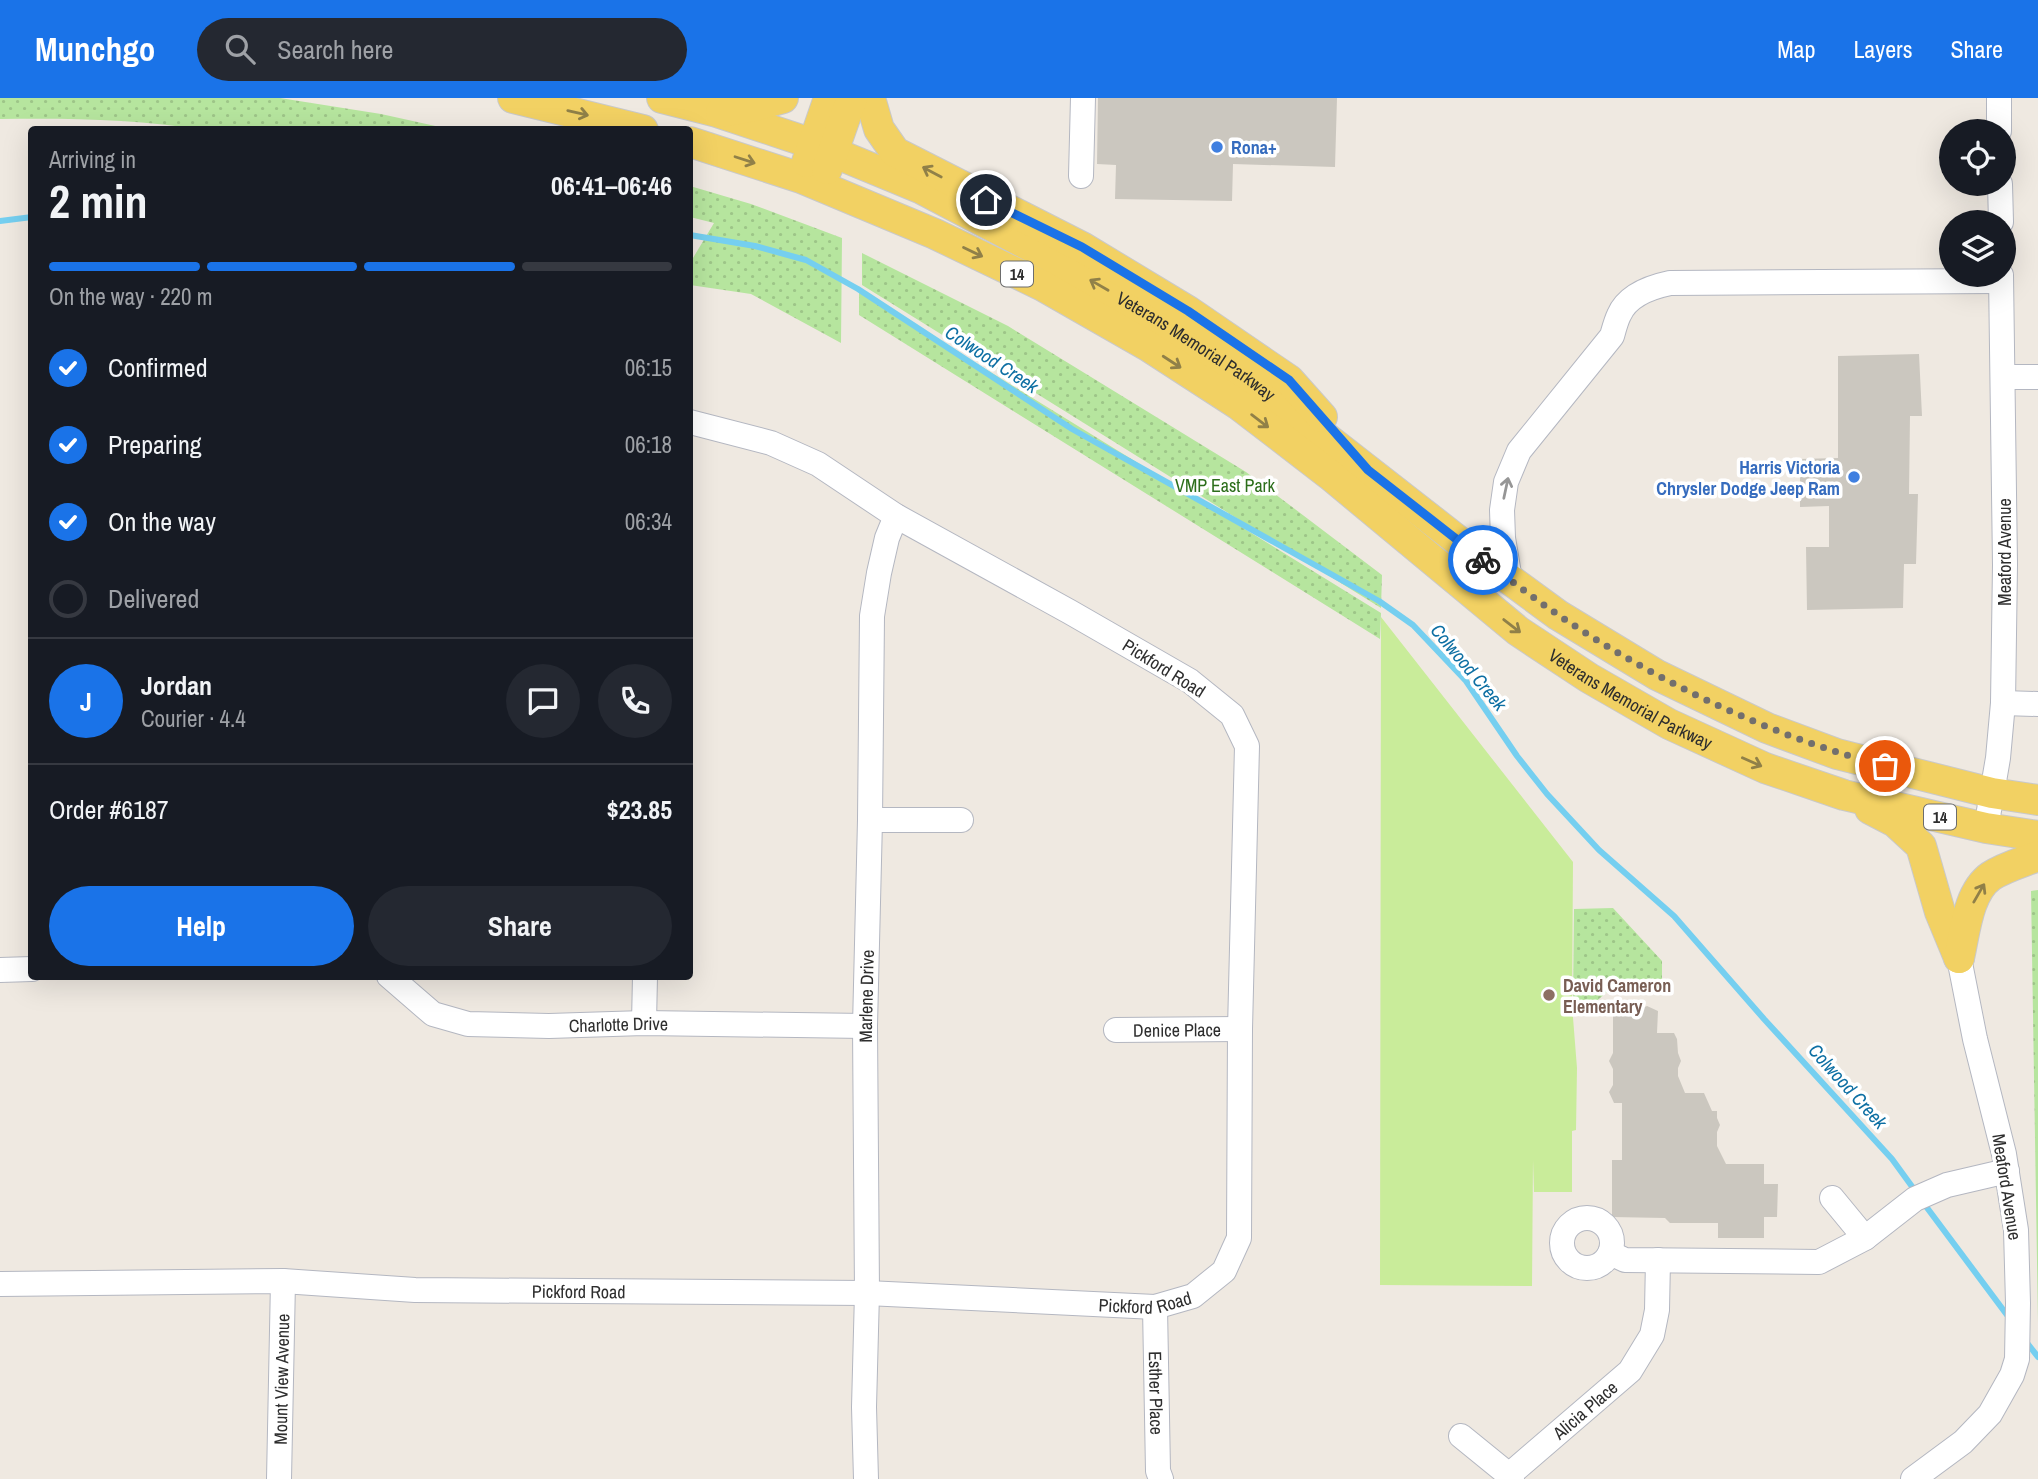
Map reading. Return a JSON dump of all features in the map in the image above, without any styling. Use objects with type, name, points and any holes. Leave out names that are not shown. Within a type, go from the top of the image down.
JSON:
[{"type":"main road","points":[[513,98],[627,126]]},
{"type":"main road","name":"Veterans Memorial Parkway","points":[[662,98],[717,112],[823,148],[922,189],[1049,256],[1159,319],[1212,370],[1239,405],[1330,475],[1518,631],[1589,678],[1669,724],[1765,768],[1844,795],[1986,828],[2038,836]]},
{"type":"main road","points":[[717,112],[783,98]]},
{"type":"main road","points":[[823,148],[829,98]]},
{"type":"main road","points":[[811,182],[823,148],[852,98]]},
{"type":"main road","points":[[870,98],[878,129],[895,152],[1082,247],[1188,311],[1289,380],[1368,470]]},
{"type":"main road","name":"Veterans Memorial Parkway","points":[[693,143],[811,182],[935,234],[1043,286],[1148,346],[1212,370],[1247,376],[1510,580],[1558,615],[1657,675],[1767,728],[1837,754],[1992,793],[2038,800]]},
{"type":"main road","points":[[1844,795],[1895,822],[1921,846],[1940,912],[1959,958]]},
{"type":"main road","points":[[1959,958],[1974,896],[1988,878],[1999,871],[2038,856]]},
{"type":"street","points":[[1081,176],[1083,98]]},
{"type":"street","points":[[1999,98],[1999,119]]},
{"type":"street","points":[[1510,580],[1503,538],[1502,510],[1506,482],[1519,451],[1612,336],[1619,313],[1641,293],[1670,283],[1939,279]]},
{"type":"street","name":"Meaford Avenue","points":[[1986,828],[1998,758],[2003,703],[2005,565],[2001,287]]},
{"type":"street","points":[[2003,377],[2038,377]]},
{"type":"street","name":"Pickford Road","points":[[0,1284],[283,1281],[415,1290],[867,1293],[1155,1307],[1193,1296],[1224,1271],[1239,1238],[1240,1029],[1247,746],[1232,715],[1190,681],[896,516],[818,464],[771,443],[693,423]]},
{"type":"street","name":"Marlene Drive","points":[[866,1479],[864,1026],[872,616],[887,538],[896,516]]},
{"type":"street","points":[[2003,703],[2038,704]]},
{"type":"street","points":[[870,820],[961,820]]},
{"type":"street","name":"Meaford Avenue","points":[[1913,1479],[1963,1442],[1990,1414],[2012,1375],[2017,1359],[2016,1230],[2007,1171],[1975,1039],[1959,958]]},
{"type":"street","points":[[0,970],[28,969]]},
{"type":"street","name":"Charlotte Drive","points":[[394,980],[433,1014],[468,1024],[864,1026]]},
{"type":"street","points":[[644,1023],[645,980]]},
{"type":"street","name":"Denice Place","points":[[1116,1030],[1240,1029]]},
{"type":"street","points":[[1610,1253],[1625,1260],[1819,1262],[1865,1238],[1915,1199],[1947,1185],[2007,1171]]},
{"type":"street","points":[[1832,1198],[1865,1238]]},
{"type":"street","name":"Alicia Place","points":[[1461,1436],[1511,1477],[1630,1371],[1652,1335],[1657,1310],[1658,1260]]},
{"type":"street","name":"Mount View Avenue","points":[[279,1479],[283,1281]]},
{"type":"street","name":"Esther Place","points":[[1155,1307],[1156,1416],[1158,1471],[1161,1479]]},
{"type":"green space","points":[[0,98],[280,98],[381,114],[435,126],[170,126],[102,120],[0,119]]},
{"type":"green space","points":[[693,187],[751,204],[842,238],[841,343],[751,294],[693,285],[693,258],[714,223],[693,218]]},
{"type":"green space","name":"VMP East Park","points":[[862,253],[1008,326],[1246,472],[1382,575],[1381,608],[862,285]]},
{"type":"green space","name":"VMP East Park","points":[[859,291],[1381,613],[1380,639],[859,315]]},
{"type":"green space","points":[[1381,617],[1573,862],[1572,1005],[1577,1068],[1576,1130],[1572,1131],[1572,1192],[1534,1192],[1533,1160],[1532,1286],[1380,1285]]},
{"type":"green space","points":[[2038,890],[2038,1323],[2031,891]]},
{"type":"green space","points":[[1613,908],[1662,961],[1662,992],[1607,992],[1593,1004],[1573,1004],[1574,909]]},
{"type":"building","name":"Rona+","points":[[1098,98],[1337,98],[1335,167],[1233,164],[1232,201],[1115,199],[1116,165],[1097,164]]},
{"type":"building","name":"Harris Victoria Chrysler Dodge Jeep Ram","points":[[1919,354],[1922,416],[1910,416],[1909,494],[1918,494],[1916,564],[1904,564],[1903,608],[1807,610],[1806,547],[1829,547],[1829,506],[1800,507],[1800,459],[1838,458],[1838,356]]},
{"type":"building","points":[[1624,1006],[1640,1009],[1647,1006],[1658,1011],[1657,1033],[1674,1033],[1681,1061],[1678,1076],[1685,1093],[1704,1093],[1712,1111],[1717,1111],[1720,1125],[1717,1146],[1726,1164],[1764,1164],[1764,1184],[1778,1184],[1777,1217],[1764,1217],[1764,1238],[1718,1238],[1718,1223],[1670,1223],[1665,1218],[1612,1217],[1612,1160],[1622,1160],[1622,1103],[1614,1103],[1609,1092],[1613,1085],[1613,1069],[1609,1061],[1613,1053],[1613,1011]]},
{"type":"waterway","name":"Colwood Creek","points":[[0,221],[28,218]]},
{"type":"waterway","name":"Colwood Creek","points":[[693,236],[755,246],[806,260],[858,289],[1072,429],[1379,601],[1413,625],[1466,681],[1517,756],[1547,794],[1599,850],[1674,916],[1892,1159],[1916,1192]]},
{"type":"waterway","name":"Colwood Creek","points":[[1922,1201],[2010,1319]]},
{"type":"waterway","name":"Colwood Creek","points":[[2024,1339],[2038,1357]]},
{"type":"way so far","points":[[1483,560],[1558,615],[1657,675],[1767,728],[1837,754],[1885,766]]},
{"type":"place","name":"Rona+","points":[[1217,147]]},
{"type":"place","name":"Harris Victoria Chrysler Dodge Jeep Ram","points":[[1854,477]]},
{"type":"place","name":"David Cameron Elementary","points":[[1549,995]]},
{"type":"route","points":[[986,200],[1082,247],[1188,311],[1289,380],[1368,470],[1483,560]]}]
